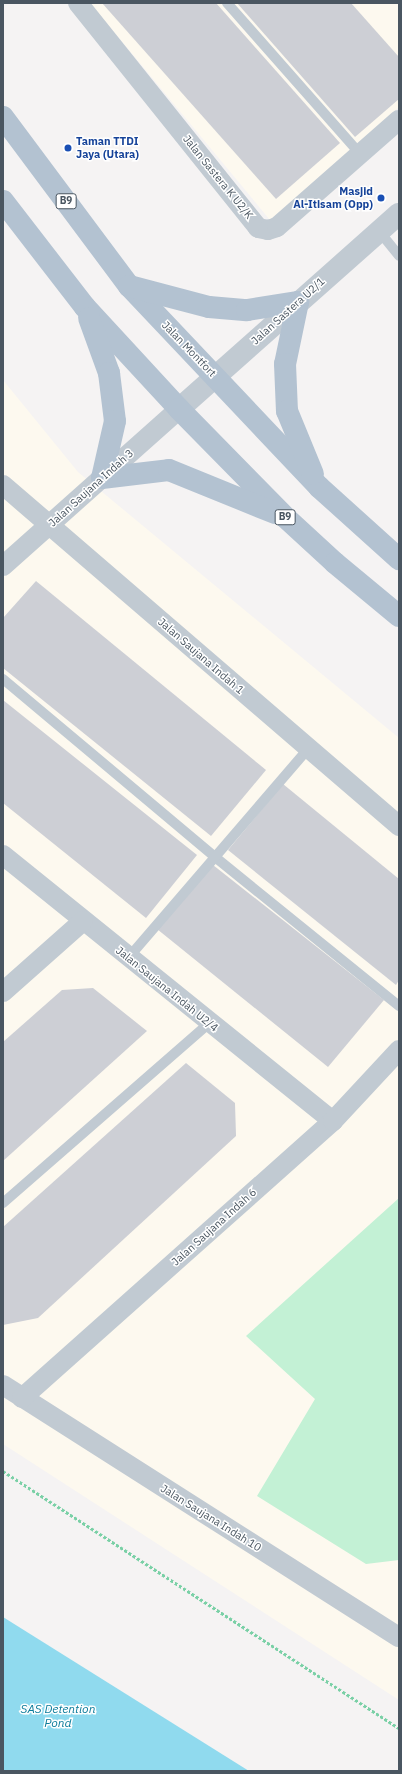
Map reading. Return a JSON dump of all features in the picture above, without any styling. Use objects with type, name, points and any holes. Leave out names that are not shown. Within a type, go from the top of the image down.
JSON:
[{"type":"main road","name":"Jalan Montfort","points":[[3,117],[129,286],[318,487],[396,554]]},
{"type":"main road","name":"B9","points":[[3,201],[85,307],[179,410],[285,517],[334,563],[399,616]]},
{"type":"main road","points":[[129,286],[209,306],[240,310],[298,302],[284,364],[287,411],[318,487]]},
{"type":"main road","points":[[85,307],[109,373],[115,422],[102,478],[169,470],[285,517]]},
{"type":"street","name":"Jalan Sastera K U2/K","points":[[78,3],[258,228],[268,230],[277,227],[399,120]]},
{"type":"street","name":"Jalan Sastera U2/1","points":[[179,410],[298,302],[399,214]]},
{"type":"street","name":"Jalan Saujana Indah 3","points":[[3,566],[179,410]]},
{"type":"street","name":"Jalan Saujana Indah 1","points":[[3,485],[399,826]]},
{"type":"street","name":"Jalan Saujana Indah U2/4","points":[[3,855],[333,1122]]},
{"type":"street","points":[[3,992],[83,920]]},
{"type":"street","name":"Jalan Saujana Indah 6","points":[[22,1398],[333,1122],[399,1050]]},
{"type":"street","name":"Jalan Saujana Indah 10","points":[[3,1385],[396,1629]]},
{"type":"lane","points":[[227,3],[360,154]]},
{"type":"lane","points":[[379,231],[399,256]]},
{"type":"lane","points":[[3,679],[215,857],[399,1006]]},
{"type":"lane","points":[[128,957],[308,749]]},
{"type":"lane","points":[[3,1203],[209,1023]]},
{"type":"path","points":[[3,1471],[399,1728]]},
{"type":"shaded area","points":[[90,3],[399,3],[399,107],[270,220]]},
{"type":"shaded area","points":[[3,380],[78,472],[399,738],[399,1700],[3,1444]]},
{"type":"green space","points":[[399,1198],[399,1560],[366,1564],[257,1496],[315,1399],[246,1336]]},
{"type":"water","name":"SAS Detention Pond","points":[[3,1617],[249,1771],[3,1771]]},
{"type":"building","points":[[102,3],[216,3],[340,143],[276,199]]},
{"type":"building","points":[[237,3],[351,3],[399,57],[399,99],[355,137]]},
{"type":"building","points":[[36,581],[266,770],[211,836],[3,668],[3,618]]},
{"type":"building","points":[[3,700],[197,855],[146,918],[3,803]]},
{"type":"building","points":[[283,784],[399,879],[399,980],[396,985],[228,850]]},
{"type":"building","points":[[213,865],[384,1000],[328,1067],[157,929]]},
{"type":"building","points":[[93,988],[147,1031],[3,1161],[3,1042],[62,990]]},
{"type":"building","points":[[186,1063],[235,1103],[236,1136],[38,1318],[3,1325],[3,1227]]},
{"type":"place","name":"Taman TTDI Jaya (Utara)","points":[[68,148]]},
{"type":"place","name":"Masjid Al-Itisam (Opp)","points":[[381,198]]}]
